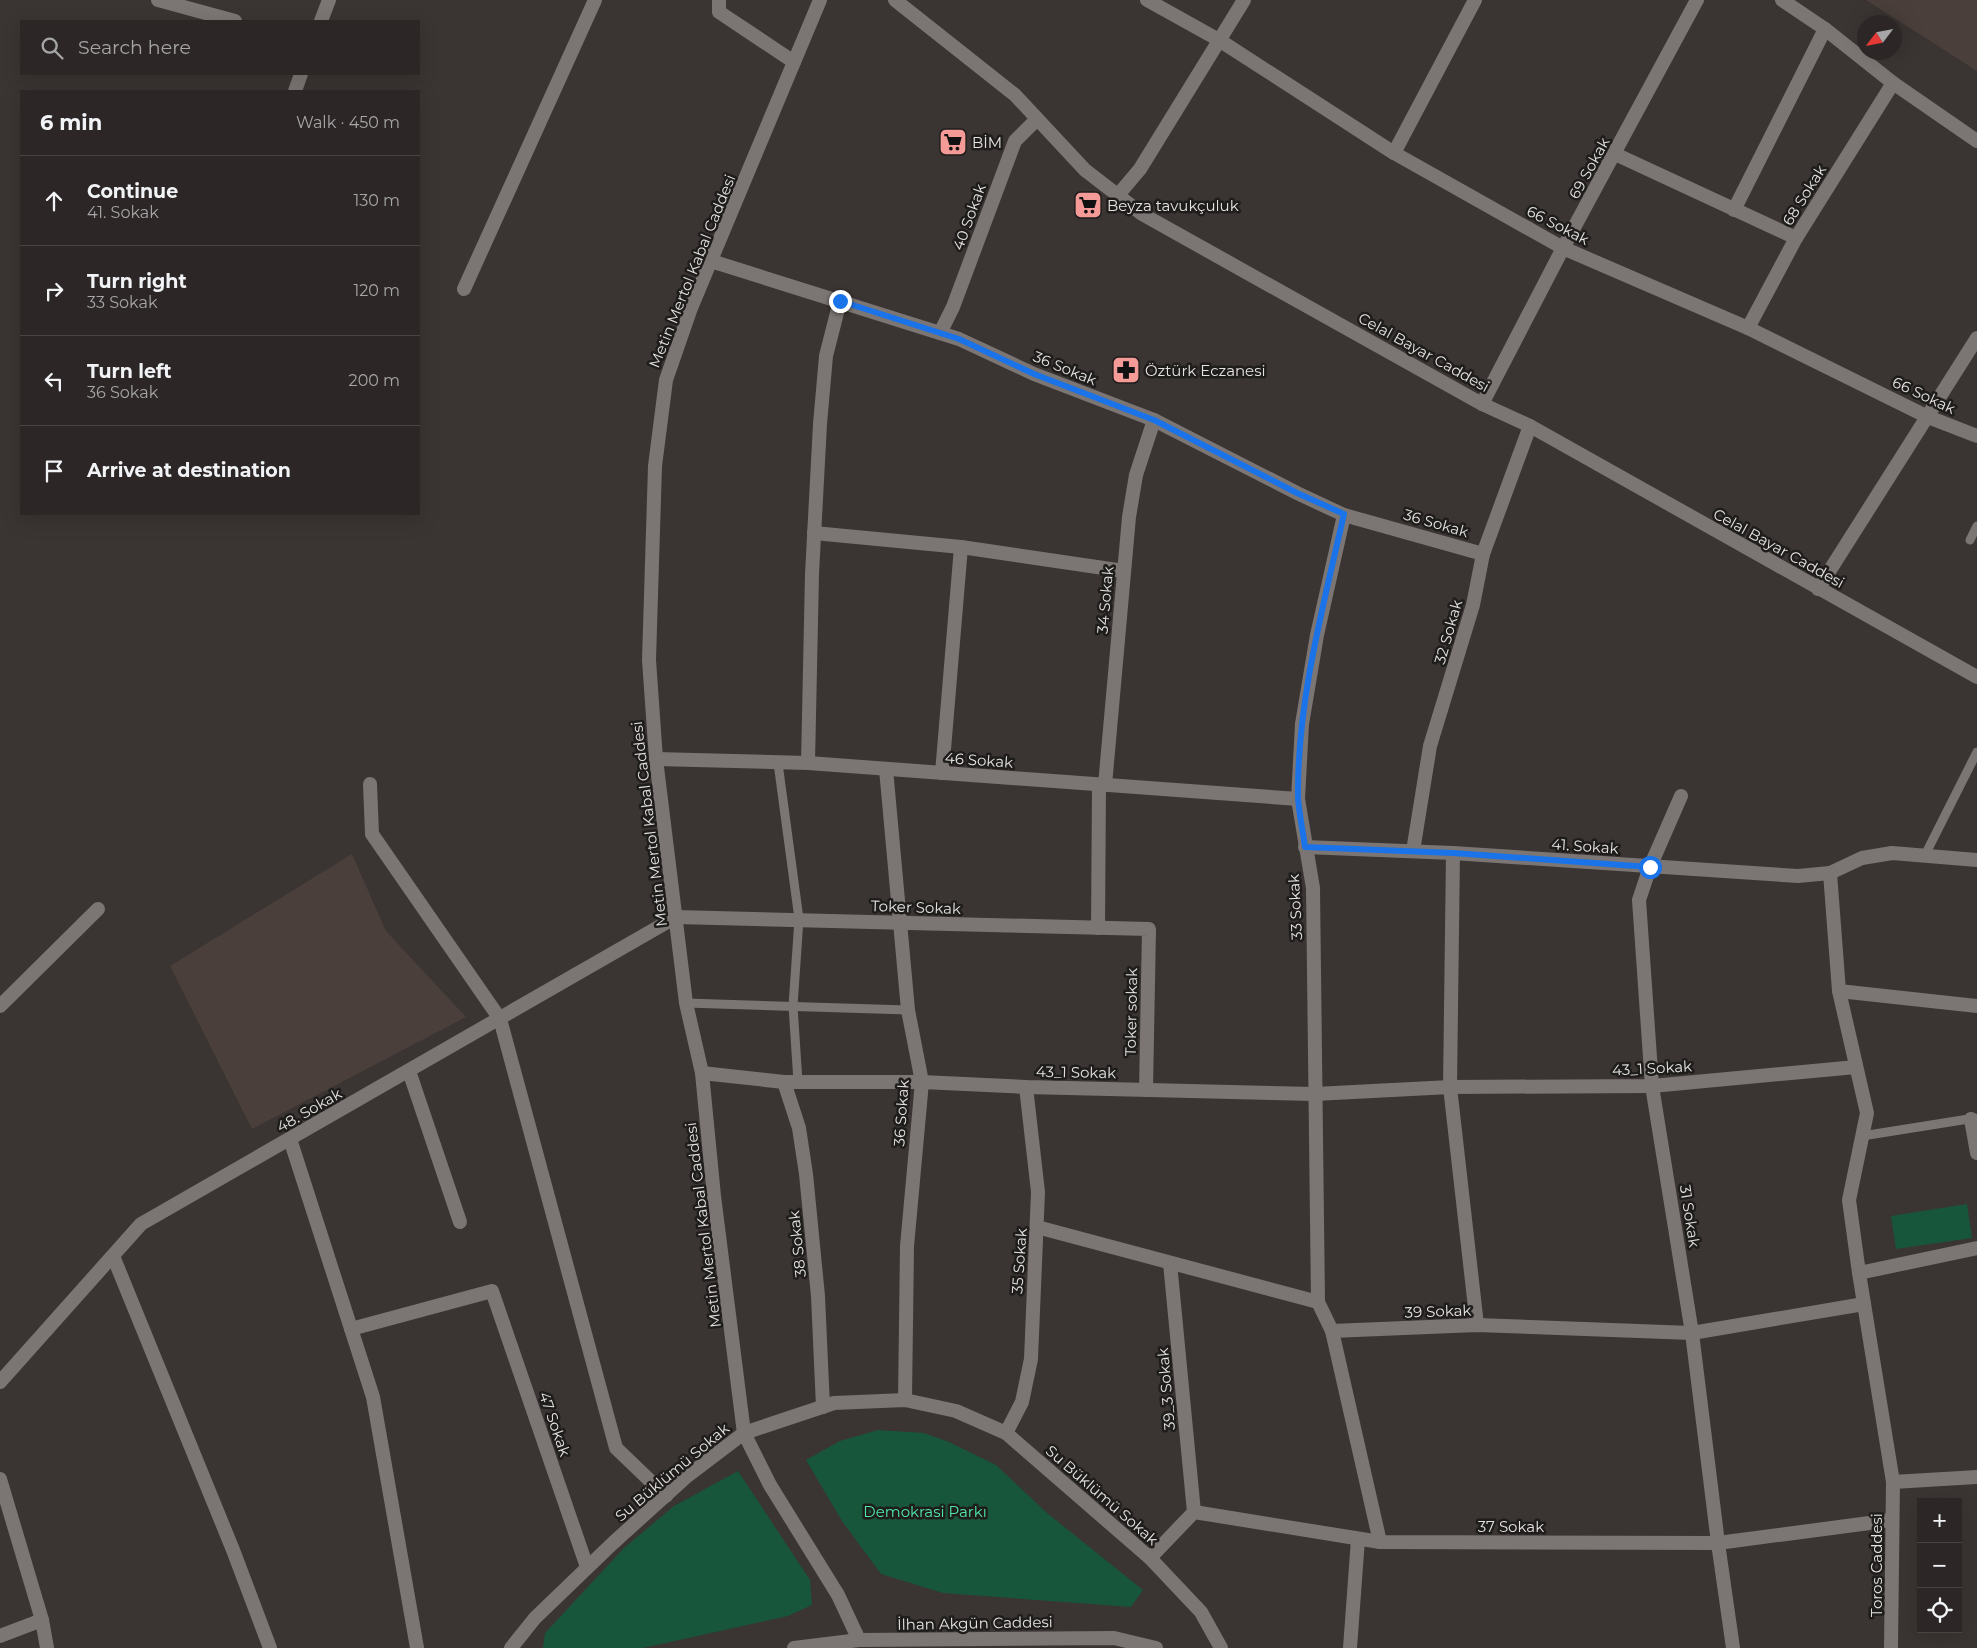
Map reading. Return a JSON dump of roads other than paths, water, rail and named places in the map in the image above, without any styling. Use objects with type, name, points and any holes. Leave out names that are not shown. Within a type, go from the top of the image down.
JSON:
[{"type":"street","points":[[158,0],[231,20]]},
{"type":"street","points":[[321,20],[329,0]]},
{"type":"street","points":[[464,289],[595,0]]},
{"type":"street","points":[[719,0],[719,12],[794,62]]},
{"type":"street","name":"Metin Mertol Kabal Caddesi","points":[[820,0],[691,308],[666,380],[655,466],[649,660],[656,759],[686,1003],[702,1073],[714,1196],[744,1433],[770,1485],[838,1595],[859,1640]]},
{"type":"street","name":"Celal Bayar Caddesi","points":[[895,0],[1015,95],[1084,170],[1142,214],[1482,404],[1530,426],[1977,677]]},
{"type":"street","name":"66 Sokak","points":[[1147,0],[1219,40],[1394,154],[1563,248],[1748,328],[1928,417],[1977,436]]},
{"type":"street","points":[[1118,195],[1140,169],[1244,0]]},
{"type":"street","points":[[1394,154],[1475,0]]},
{"type":"street","name":"69 Sokak","points":[[1482,404],[1563,248],[1697,0]]},
{"type":"street","points":[[1782,0],[1825,29],[1893,83],[1977,142]]},
{"type":"street","points":[[1734,210],[1825,29]]},
{"type":"street","points":[[294,90],[301,75]]},
{"type":"street","name":"68 Sokak","points":[[1748,328],[1796,238],[1893,83]]},
{"type":"street","name":"40 Sokak","points":[[940,333],[953,307],[1015,142],[1037,119]]},
{"type":"street","points":[[1615,154],[1796,238]]},
{"type":"street","name":"36 Sokak","points":[[711,261],[959,339],[1034,374],[1154,420],[1297,493],[1344,514],[1483,554]]},
{"type":"street","points":[[808,763],[814,533],[820,424],[826,356],[840,301]]},
{"type":"street","points":[[1818,589],[1977,338]]},
{"type":"street","name":"34 Sokak","points":[[1098,928],[1102,785],[1129,517],[1136,475],[1154,420]]},
{"type":"street","name":"32 Sokak","points":[[1413,851],[1430,746],[1473,605],[1483,554],[1530,426]]},
{"type":"street","name":"33 Sokak","points":[[1318,1302],[1313,888],[1298,799],[1302,724],[1317,635],[1344,514]]},
{"type":"street","points":[[814,533],[961,547],[1124,571]]},
{"type":"street","points":[[942,774],[961,547]]},
{"type":"street","name":"46 Sokak","points":[[656,759],[808,763],[1298,799]]},
{"type":"street","name":"36 Sokak","points":[[886,769],[908,1010],[922,1082],[907,1246],[905,1400]]},
{"type":"street","points":[[370,784],[372,834],[500,1019],[616,1448],[666,1496]]},
{"type":"street","name":"31 Sokak","points":[[1681,796],[1650,867],[1639,900],[1652,1086],[1692,1333],[1733,1648]]},
{"type":"street","name":"41. Sokak","points":[[1305,847],[1453,853],[1798,876],[1830,873],[1862,858],[1892,853],[1977,860]]},
{"type":"street","points":[[1453,853],[1450,1087],[1477,1325]]},
{"type":"street","name":"Toros Caddesi","points":[[1830,873],[1839,990],[1867,1113],[1849,1200],[1893,1482],[1892,1648]]},
{"type":"street","points":[[0,1006],[98,909]]},
{"type":"street","name":"Toker Sokak","points":[[676,917],[1149,929],[1149,935]]},
{"type":"street","name":"48. Sokak","points":[[0,1382],[141,1224],[676,917]]},
{"type":"street","name":"Toker sokak","points":[[1146,1090],[1149,935]]},
{"type":"street","points":[[1839,990],[1977,1006]]},
{"type":"street","name":"43_1 Sokak","points":[[702,1073],[791,1082],[922,1082],[1026,1087],[1315,1094],[1450,1087],[1652,1086],[1856,1067]]},
{"type":"street","points":[[409,1070],[460,1222]]},
{"type":"street","name":"38 Sokak","points":[[791,1082],[806,1174],[818,1296],[823,1407]]},
{"type":"street","name":"35 Sokak","points":[[1006,1434],[1022,1402],[1031,1360],[1032,1297],[1038,1228],[1038,1192],[1026,1087]]},
{"type":"street","points":[[1974,1118],[1977,1153]]},
{"type":"street","points":[[290,1139],[373,1397],[416,1648]]},
{"type":"street","points":[[1038,1228],[1318,1302],[1332,1331],[1380,1542]]},
{"type":"street","points":[[1859,1273],[1977,1248]]},
{"type":"street","points":[[113,1256],[233,1550],[270,1648]]},
{"type":"street","name":"39_3 Sokak","points":[[1170,1263],[1194,1512]]},
{"type":"street","name":"47 Sokak","points":[[351,1329],[492,1291],[587,1567]]},
{"type":"street","name":"39 Sokak","points":[[1332,1331],[1477,1325],[1692,1333],[1864,1304]]},
{"type":"street","name":"Su Büklümü Sokak","points":[[511,1648],[535,1618],[587,1567],[686,1478],[744,1433],[834,1403],[905,1400],[956,1411],[1006,1434],[1150,1558],[1201,1612],[1221,1648]]},
{"type":"street","points":[[1893,1482],[1977,1478]]},
{"type":"street","points":[[0,1479],[42,1620],[47,1648]]},
{"type":"street","points":[[1150,1558],[1194,1512]]},
{"type":"street","name":"37 Sokak","points":[[1194,1512],[1380,1542],[1718,1543],[1892,1520]]},
{"type":"street","points":[[1350,1648],[1358,1539]]},
{"type":"street","points":[[0,1636],[42,1620]]},
{"type":"street","name":"İlhan Akgün Caddesi","points":[[794,1648],[859,1640],[1114,1638],[1156,1648]]},
{"type":"lane","points":[[1970,540],[1977,526]]},
{"type":"lane","points":[[1925,855],[1977,752]]},
{"type":"lane","points":[[778,763],[799,919],[793,1006],[791,1082]]},
{"type":"lane","points":[[686,1003],[908,1010]]},
{"type":"lane","points":[[1862,1136],[1974,1118]]},
{"type":"place","name":"BİM","points":[[953,142]]},
{"type":"place","name":"Beyza tavukçuluk","points":[[1088,205]]},
{"type":"place","name":"Öztürk Eczanesi","points":[[1126,370]]},
{"type":"park label","name":"Demokrasi Parkı","points":[[925,1511]]}]
